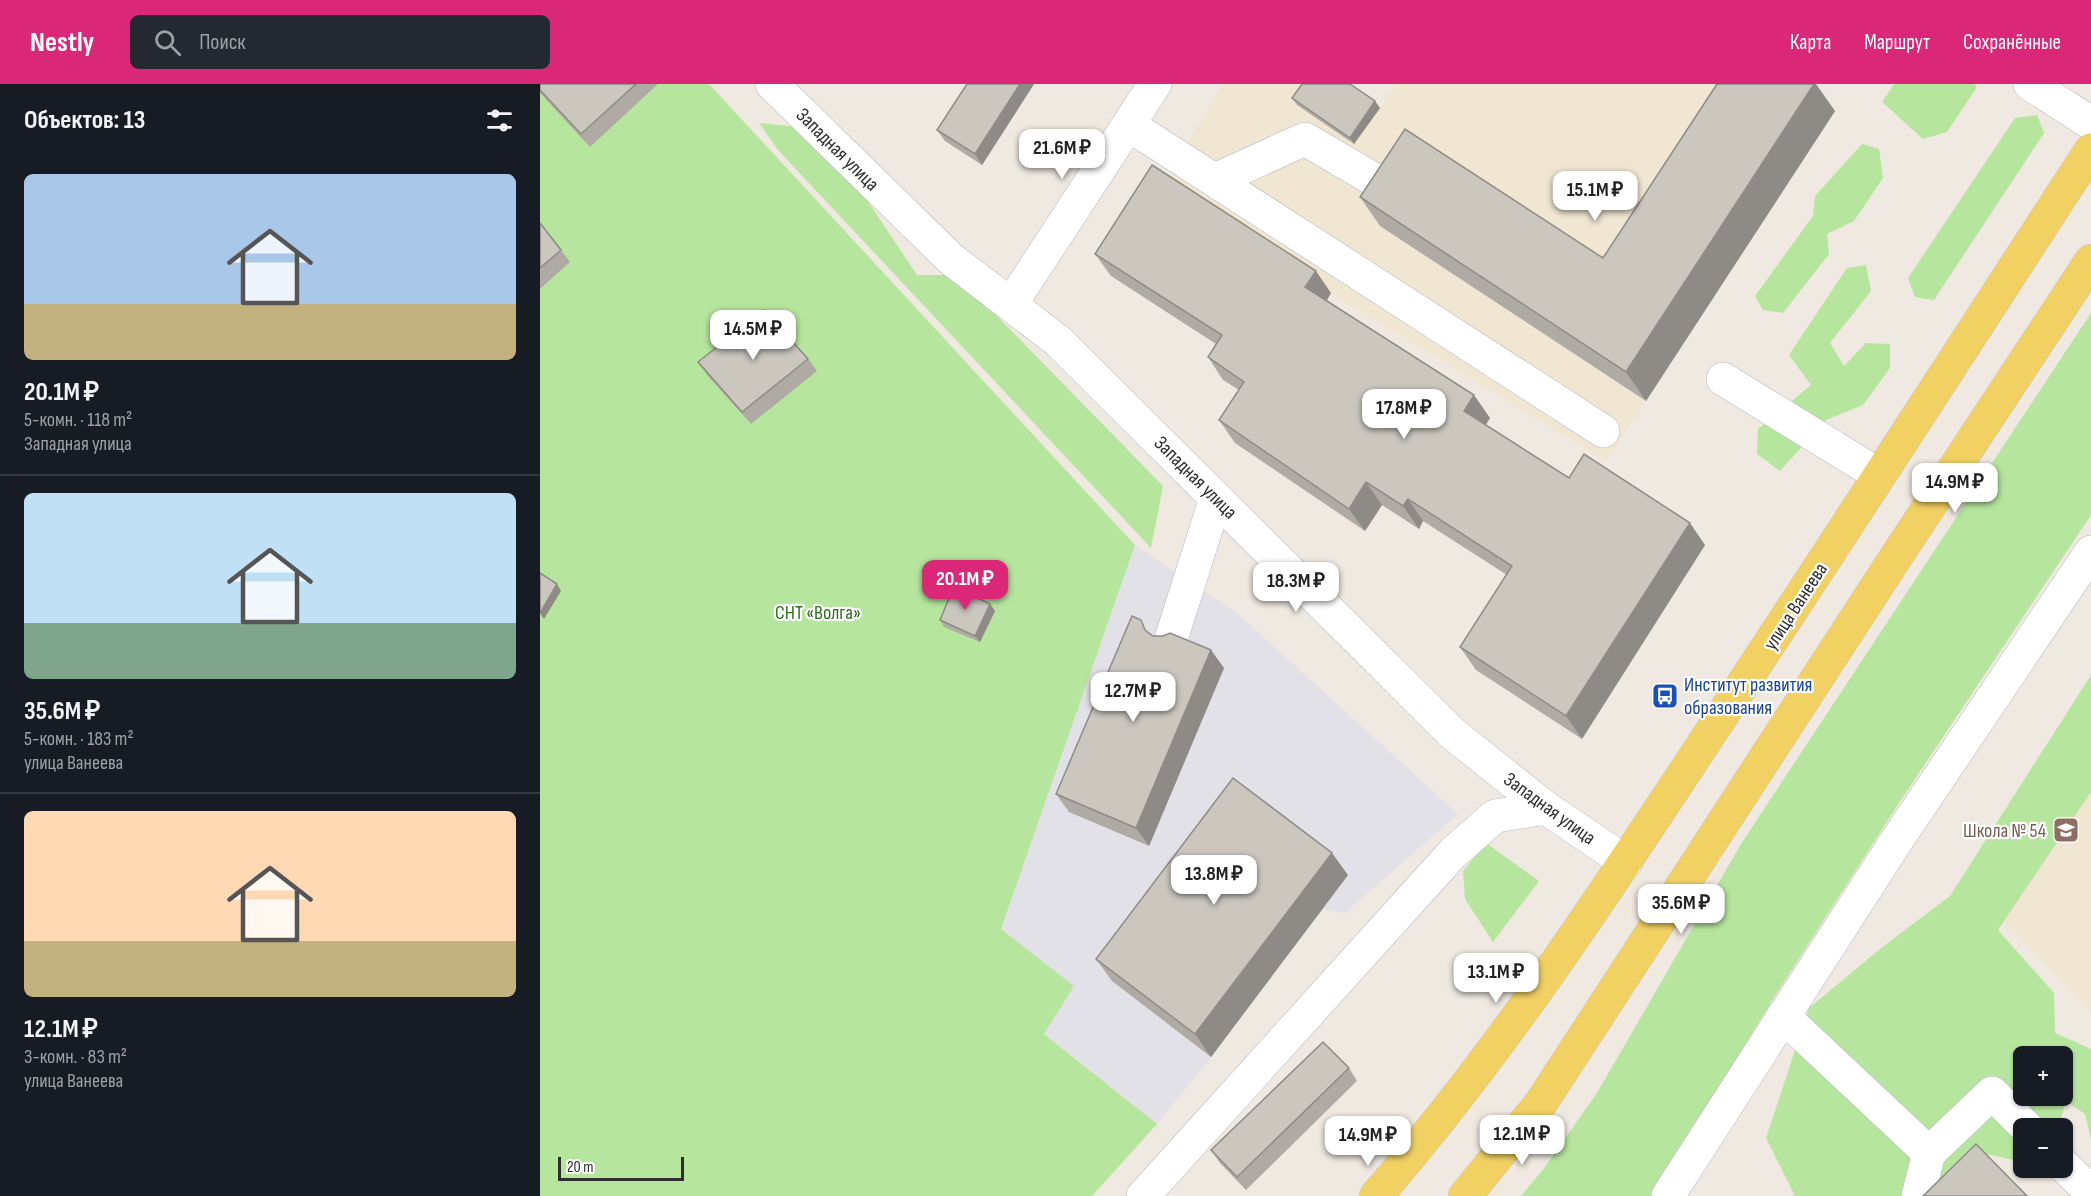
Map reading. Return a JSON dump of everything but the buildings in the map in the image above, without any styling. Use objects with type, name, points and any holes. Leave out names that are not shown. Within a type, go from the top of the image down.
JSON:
[{"type":"main road","name":"улица Ванеева","points":[[1376,1196],[1400,1183],[1626,862],[2091,150]]},
{"type":"main road","points":[[1464,1196],[1541,1103],[2091,261]]},
{"type":"street","name":"Западная улица","points":[[772,84],[943,251],[1058,341],[1453,734],[1546,808],[1626,862]]},
{"type":"street","points":[[1011,304],[1155,84]]},
{"type":"street","points":[[2030,84],[2091,123]]},
{"type":"street","points":[[1129,125],[1604,431]]},
{"type":"street","points":[[1215,180],[1305,139],[1373,179]]},
{"type":"street","points":[[1723,379],[1879,474]]},
{"type":"street","points":[[1172,636],[1216,498]]},
{"type":"street","points":[[1668,1196],[1898,840],[2091,552]]},
{"type":"street","points":[[1143,1196],[1453,853],[1495,816],[1546,808]]},
{"type":"street","points":[[1783,1016],[1929,1153]]},
{"type":"street","points":[[1918,1196],[1929,1153],[1992,1094],[2017,1118]]},
{"type":"street","points":[[2073,1175],[2091,1192]]},
{"type":"shaded area","points":[[1223,84],[1345,84],[1380,107],[1397,84],[1795,84],[1835,111],[1606,461],[1331,293],[1168,188],[1179,157]]},
{"type":"shaded area","points":[[1135,545],[1237,613],[1458,814],[1345,913],[1323,909],[1157,1124],[1044,1033],[1001,929]]},
{"type":"shaded area","name":"Школа № 54","points":[[2091,753],[2091,1012],[1990,907]]},
{"type":"green space","name":"СНТ «Волга»","points":[[540,84],[709,84],[1135,545],[1001,929],[1074,986],[1044,1034],[1157,1124],[1092,1196],[540,1196]]},
{"type":"green space","points":[[1894,84],[1974,84],[1977,87],[1947,132],[1923,139],[1882,102]]},
{"type":"green space","points":[[2037,115],[2044,133],[1934,300],[1915,297],[1908,278],[2015,118]]},
{"type":"green space","points":[[759,123],[797,127],[867,200],[917,275],[957,275],[1163,486],[1151,548],[778,150]]},
{"type":"green space","points":[[1862,144],[1879,149],[1883,178],[1854,221],[1827,234],[1829,254],[1783,313],[1763,310],[1755,296],[1813,216],[1815,196]]},
{"type":"green space","points":[[1866,265],[1871,291],[1830,343],[1844,366],[1866,343],[1890,344],[1890,368],[1863,405],[1826,420],[1780,471],[1757,454],[1758,429],[1811,385],[1789,355],[1847,268]]},
{"type":"green space","points":[[2091,313],[2091,515],[1897,806],[1773,999],[1653,1196],[1521,1196],[1545,1167],[1597,1093],[1741,844]]},
{"type":"green space","points":[[2091,675],[2091,792],[1998,930],[2054,993],[2055,1033],[2091,1049],[2091,1139],[2085,1114],[2073,1106],[2073,1046],[2013,1046],[2013,1106],[2065,1106],[2061,1118],[2013,1118],[2013,1160],[1978,1152],[1946,1196],[1795,1196],[1766,1138],[1809,1008],[1885,945],[1950,896]]},
{"type":"green space","points":[[1486,843],[1539,881],[1493,942],[1465,899],[1463,871]]},
{"type":"place","name":"Институт развития образования","points":[[1665,696]]},
{"type":"place","name":"Школа № 54","points":[[2066,830]]}]
